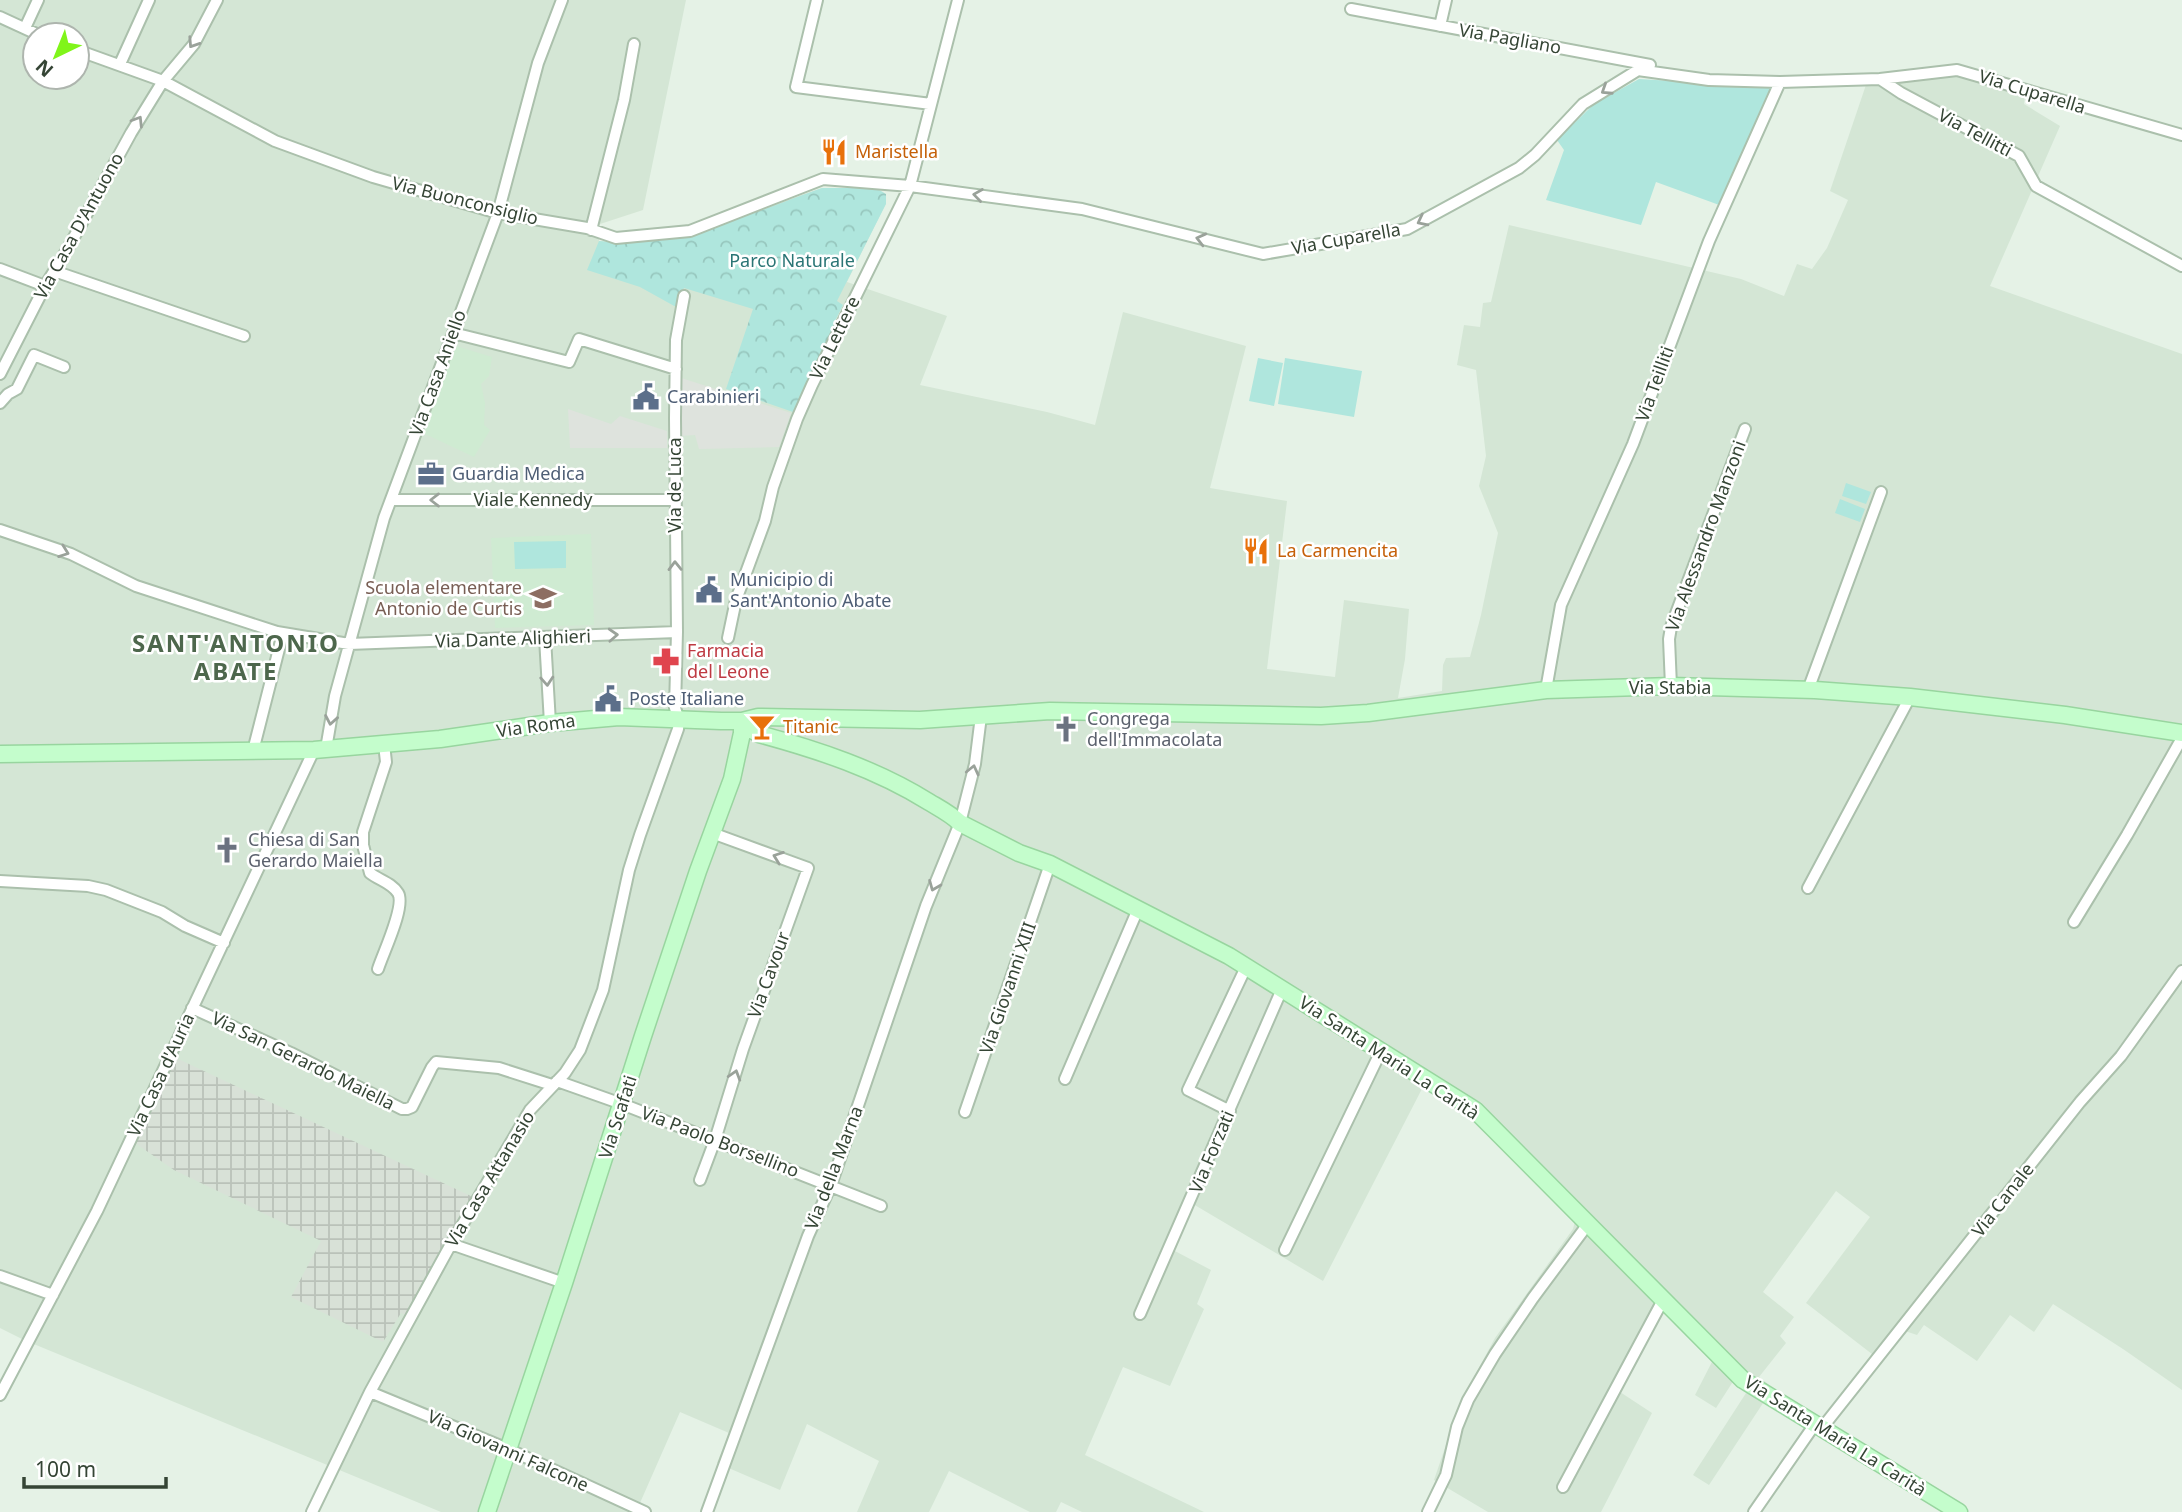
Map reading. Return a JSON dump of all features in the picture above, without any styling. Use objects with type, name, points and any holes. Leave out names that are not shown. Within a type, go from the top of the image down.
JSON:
[{"type":"street","points":[[28,21],[38,0]]},
{"type":"street","points":[[120,64],[149,0]]},
{"type":"street","name":"Via Casa D'Antuono","points":[[0,374],[45,286],[131,133],[163,81],[194,44],[217,0]]},
{"type":"street","name":"Via Casa Aniello","points":[[320,749],[391,500],[498,213],[538,63],[562,0]]},
{"type":"street","points":[[817,0],[796,87],[931,104]]},
{"type":"street","name":"Via Lettere","points":[[728,638],[736,600],[765,521],[773,487],[797,419],[910,186],[958,0]]},
{"type":"street","points":[[1440,26],[1446,0]]},
{"type":"street","name":"Via Pagliano","points":[[1351,9],[1656,67],[1668,73]]},
{"type":"street","points":[[0,17],[21,26]]},
{"type":"street","points":[[591,230],[624,100],[634,44]]},
{"type":"street","name":"Via Buonconsiglio","points":[[91,55],[163,81],[275,141],[373,177],[498,213],[591,230],[616,238],[690,231],[823,179],[910,186]]},
{"type":"street","name":"Via Cuparella","points":[[910,186],[1082,209],[1263,254],[1407,229],[1519,168],[1535,155],[1583,104],[1638,70],[1709,80],[1780,82]]},
{"type":"street","name":"Via Cuparella","points":[[1880,79],[1957,70],[2182,135]]},
{"type":"street","points":[[1780,82],[1880,79]]},
{"type":"street","name":"Via Tellitti","points":[[1880,79],[2019,156],[2036,186],[2182,266]]},
{"type":"street","name":"Via Teilliti","points":[[1546,690],[1561,605],[1633,444],[1709,241],[1780,82]]},
{"type":"street","points":[[0,269],[45,286]]},
{"type":"street","points":[[54,271],[244,336]]},
{"type":"street","name":"Via de Luca","points":[[679,720],[675,708],[677,632],[674,500],[676,340],[684,296]]},
{"type":"street","points":[[453,333],[569,362],[579,339],[676,369]]},
{"type":"street","points":[[0,403],[8,394],[18,389],[34,355],[64,367]]},
{"type":"street","name":"Via Alessandro Manzoni","points":[[1671,686],[1671,627],[1745,429]]},
{"type":"street","points":[[1808,690],[1881,492]]},
{"type":"street","name":"Viale Kennedy","points":[[391,500],[674,500]]},
{"type":"street","name":"Via Dante Alighieri","points":[[0,530],[71,554],[136,586],[283,633],[349,644],[677,632]]},
{"type":"street","points":[[253,751],[283,633]]},
{"type":"street","points":[[545,638],[550,723]]},
{"type":"street","name":"Via Stabia","points":[[1157,713],[1321,716],[1368,713],[1546,690],[1671,686],[1808,690],[1910,697],[2065,715],[2182,733]]},
{"type":"street","points":[[1808,888],[1910,697]]},
{"type":"street","name":"Via Roma","points":[[0,754],[320,749],[440,739],[619,716],[742,721],[758,717],[920,720],[1050,711],[1157,713]]},
{"type":"street","name":"Via della Marna","points":[[707,1512],[808,1236],[831,1185],[926,906],[960,823],[975,764],[981,716]]},
{"type":"street","name":"Via Casa Attanasio","points":[[312,1512],[370,1392],[450,1244],[530,1111],[579,1053],[603,990],[629,870],[679,720]]},
{"type":"street","name":"Via Santa Maria La Carità","points":[[742,721],[759,734],[849,762],[897,784],[960,823],[1019,853],[1050,864],[1138,909],[1246,967],[1475,1110],[1742,1380],[1959,1512]]},
{"type":"street","name":"Via Scafati","points":[[487,1512],[643,1036],[732,779],[742,721]]},
{"type":"street","points":[[2074,922],[2182,738]]},
{"type":"street","points":[[378,969],[400,901],[400,894],[392,886],[370,873],[363,845],[365,823],[386,762],[384,744]]},
{"type":"street","name":"Via Casa d'Auria","points":[[0,1395],[97,1211],[192,1008],[320,749]]},
{"type":"street","name":"Via Cavour","points":[[700,1180],[743,1049],[808,868],[712,833]]},
{"type":"street","name":"Via Giovanni XIII","points":[[965,1112],[1050,864]]},
{"type":"street","points":[[0,881],[89,886],[106,890],[162,912],[185,926],[224,943]]},
{"type":"street","points":[[1065,1079],[1138,909]]},
{"type":"street","points":[[1230,1111],[1188,1090],[1246,967]]},
{"type":"street","name":"Via Canale","points":[[1755,1512],[1819,1426],[2080,1102],[2121,1056],[2182,971]]},
{"type":"street","name":"Via Forzati","points":[[1140,1314],[1282,989]]},
{"type":"street","name":"Via San Gerardo Maiella","points":[[192,1008],[291,1053],[402,1109],[412,1107],[436,1062],[499,1068],[555,1083]]},
{"type":"street","points":[[1285,1250],[1381,1051]]},
{"type":"street","name":"Via Paolo Borsellino","points":[[555,1083],[622,1104],[881,1206]]},
{"type":"street","points":[[1428,1512],[1446,1475],[1457,1427],[1468,1399],[1517,1320],[1588,1224]]},
{"type":"street","points":[[450,1244],[564,1283]]},
{"type":"street","points":[[0,1276],[53,1295]]},
{"type":"street","points":[[1563,1487],[1663,1300]]},
{"type":"street","name":"Via Giovanni Falcone","points":[[370,1392],[508,1449],[645,1512]]},
{"type":"shaded area","points":[[0,0],[686,0],[643,210],[600,224],[599,241],[617,243],[695,233],[822,188],[886,194],[886,203],[847,282],[947,316],[920,385],[1095,425],[1123,312],[1246,346],[1210,488],[1287,501],[1267,669],[1335,677],[1344,600],[1409,609],[1405,659],[1398,698],[1442,691],[1443,665],[1446,658],[1470,657],[1481,615],[1498,533],[1479,486],[1486,456],[1476,370],[1457,365],[1464,325],[1480,327],[1483,303],[1491,302],[1509,225],[1741,279],[1784,296],[1797,264],[1812,269],[1827,248],[1848,200],[1830,191],[1869,76],[1890,71],[1943,66],[1984,71],[2026,87],[2024,104],[2060,126],[1990,286],[2182,354],[2182,1390],[2053,1304],[2034,1332],[2010,1315],[1977,1361],[1924,1325],[1917,1335],[1905,1331],[1881,1361],[1806,1303],[1870,1217],[1836,1191],[1763,1292],[1794,1317],[1780,1336],[1786,1343],[1759,1377],[1773,1388],[1709,1485],[1693,1475],[1748,1390],[1734,1380],[1716,1408],[1695,1395],[1714,1358],[1665,1309],[1620,1392],[1652,1413],[1601,1512],[1488,1512],[1434,1480],[1461,1401],[1495,1338],[1573,1229],[1575,1221],[1452,1101],[1426,1081],[1323,1281],[1193,1204],[1173,1250],[1211,1270],[1197,1304],[1204,1309],[1170,1386],[1123,1367],[1085,1455],[1204,1512],[1082,1512],[1061,1502],[1056,1512],[1030,1512],[949,1471],[929,1512],[857,1512],[879,1461],[807,1424],[780,1490],[717,1463],[729,1433],[680,1412],[636,1512],[441,1512],[0,1328]]},
{"type":"shaded area","points":[[453,345],[492,357],[489,376],[481,384],[485,403],[484,425],[490,430],[474,457],[421,432]]},
{"type":"shaded area","points":[[675,376],[791,413],[779,447],[699,449],[695,435],[680,436]]},
{"type":"shaded area","points":[[568,409],[611,424],[620,416],[667,431],[667,448],[570,448]]},
{"type":"shaded area","name":"Scuola elementare Antonio de Curtis","points":[[591,534],[594,625],[495,628],[491,538]]},
{"type":"shaded area","points":[[174,1057],[473,1197],[406,1315],[401,1313],[383,1342],[291,1297],[321,1241],[174,1170],[135,1143]]},
{"type":"green space","points":[[1639,79],[1772,87],[1722,206],[1656,182],[1641,225],[1546,200],[1564,150],[1557,140],[1594,104]]},
{"type":"green space","name":"Parco Naturale","points":[[822,188],[876,188],[886,194],[886,204],[837,301],[843,305],[833,325],[835,327],[793,412],[726,389],[753,309],[684,288],[676,307],[640,287],[587,270],[599,241],[627,242],[684,234],[740,218]]},
{"type":"green space","points":[[1258,358],[1283,363],[1274,406],[1249,401]]},
{"type":"green space","points":[[1285,358],[1362,371],[1354,417],[1278,404]]},
{"type":"green space","points":[[1846,483],[1871,492],[1866,504],[1842,496]]},
{"type":"green space","points":[[1840,499],[1865,509],[1860,522],[1835,513]]},
{"type":"green space","points":[[566,541],[566,568],[515,569],[514,542]]},
{"type":"place","name":"Maristella","points":[[834,152]]},
{"type":"place","name":"Carabinieri","points":[[646,397]]},
{"type":"place","name":"Guardia Medica","points":[[431,474]]},
{"type":"place","name":"La Carmencita","points":[[1256,551]]},
{"type":"place","name":"Municipio di Sant'Antonio Abate","points":[[709,590]]},
{"type":"place","name":"Scuola elementare Antonio de Curtis","points":[[543,598]]},
{"type":"place","name":"Farmacia del Leone","points":[[666,661]]},
{"type":"place","name":"Poste Italiane","points":[[608,699]]},
{"type":"place","name":"Titanic","points":[[762,727]]},
{"type":"place","name":"Congrega dell'Immacolata","points":[[1066,729]]},
{"type":"place","name":"Chiesa di San Gerardo Maiella","points":[[227,850]]},
{"type":"district","name":"SANT'ANTONIO ABATE","points":[[236,658]]}]
